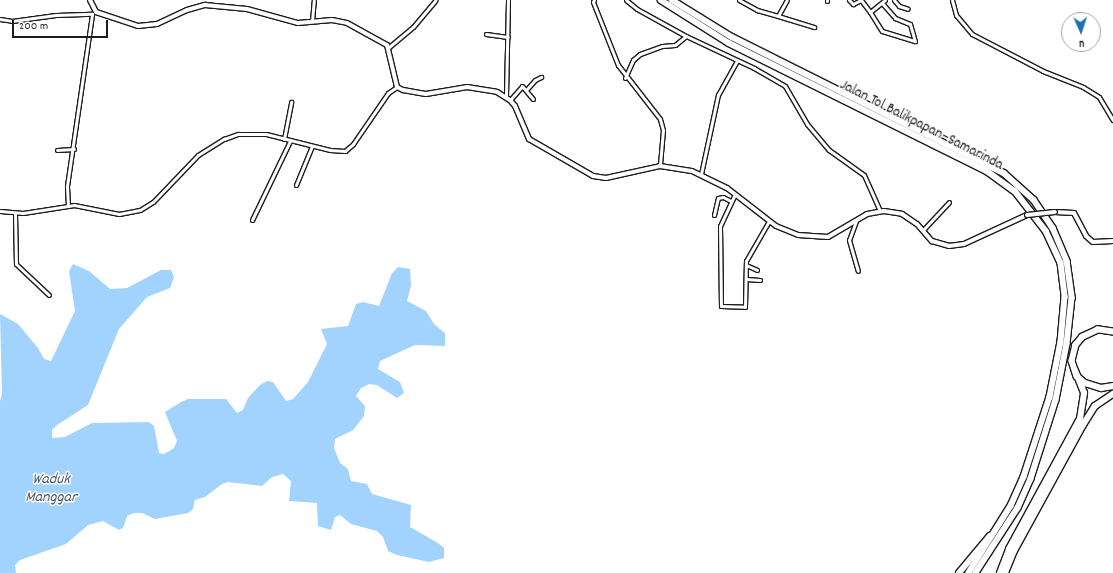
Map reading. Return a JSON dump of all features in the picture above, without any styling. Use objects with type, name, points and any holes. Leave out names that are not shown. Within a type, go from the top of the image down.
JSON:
[{"type":"highway","name":"Jalan Tol Balikpapan–Samarinda","points":[[661,0],[729,42],[987,172],[1015,191],[1037,216],[1054,245],[1061,264],[1065,297],[1064,318],[1050,397],[1024,477],[1011,506],[969,573]]},
{"type":"highway","name":"Jalan Tol Balikpapan–Samarinda","points":[[672,0],[732,37],[1004,173],[1034,200],[1053,228],[1067,261],[1072,298],[1067,344],[1056,400],[1031,479],[1021,501],[1000,539],[976,573]]},
{"type":"highway","points":[[1000,573],[1009,549],[1080,419],[1084,393],[1075,371],[1072,355],[1079,340],[1092,331],[1113,332]]},
{"type":"highway","points":[[1075,371],[1090,386],[1101,388],[1113,386]]},
{"type":"highway","points":[[1005,573],[1014,551],[1083,425],[1096,406],[1113,394]]},
{"type":"highway","points":[[959,573],[982,546],[1011,506]]},
{"type":"street","points":[[68,206],[67,186],[74,149],[94,13],[90,0]]},
{"type":"street","points":[[312,21],[314,0]]},
{"type":"street","points":[[389,47],[413,27],[436,0]]},
{"type":"street","points":[[506,96],[508,0]]},
{"type":"street","points":[[594,0],[593,2],[614,56],[625,78],[660,119],[662,130],[660,166]]},
{"type":"street","points":[[626,0],[637,9],[686,36],[785,86],[807,124],[829,150],[864,175],[880,211]]},
{"type":"street","points":[[739,0],[757,10],[814,27]]},
{"type":"street","points":[[778,16],[787,0]]},
{"type":"street","points":[[848,0],[853,4],[861,0],[884,32],[915,41],[910,24],[897,20],[882,3]]},
{"type":"street","points":[[870,12],[885,0]]},
{"type":"street","points":[[894,0],[898,6],[908,9]]},
{"type":"street","points":[[952,0],[956,15],[972,34],[1042,72],[1083,87],[1099,97],[1113,120]]},
{"type":"street","points":[[0,18],[12,21],[56,15],[94,13],[138,26],[157,24],[187,10],[205,5],[247,10],[298,23],[332,20],[347,23],[378,38],[389,47],[397,87]]},
{"type":"street","points":[[486,34],[508,37]]},
{"type":"street","points":[[625,78],[631,64],[640,54],[662,46],[675,45],[686,36]]},
{"type":"street","points":[[701,174],[718,94],[737,61]]},
{"type":"street","points":[[527,89],[541,77]]},
{"type":"street","points":[[0,211],[15,213],[81,205],[119,214],[140,210],[153,202],[198,155],[224,139],[251,133],[340,152],[347,150],[388,93],[397,87],[426,94],[467,87],[493,91],[506,96],[510,100],[529,139],[593,176],[606,178],[660,166],[701,174],[735,194],[769,221],[798,235],[817,238],[834,235],[867,214],[880,211],[902,214],[923,230],[936,243],[956,246],[1027,215],[1055,212],[1074,213],[1086,236],[1093,242],[1113,241]]},
{"type":"street","points":[[510,100],[521,87],[527,89],[533,99]]},
{"type":"street","points":[[284,139],[291,102]]},
{"type":"street","points":[[252,220],[290,141]]},
{"type":"street","points":[[296,186],[312,146]]},
{"type":"street","points":[[56,150],[74,149]]},
{"type":"street","points":[[735,194],[720,223],[720,306],[746,307],[746,259],[769,221]]},
{"type":"street","points":[[714,215],[718,198],[723,197],[731,201]]},
{"type":"street","points":[[923,230],[949,202]]},
{"type":"street","points":[[15,213],[16,264],[49,295]]},
{"type":"street","points":[[856,221],[849,240],[858,271]]},
{"type":"street","points":[[746,265],[757,270]]},
{"type":"street","points":[[746,279],[760,280]]},
{"type":"water","name":"Waduk Manggar","points":[[73,264],[89,271],[110,289],[127,288],[161,270],[171,270],[174,277],[170,288],[147,297],[119,329],[88,405],[57,425],[52,430],[52,438],[65,437],[92,423],[149,422],[154,426],[159,453],[164,454],[174,448],[177,441],[165,412],[188,399],[226,399],[237,413],[243,410],[248,398],[260,385],[267,381],[273,382],[286,401],[293,399],[308,382],[327,344],[321,329],[348,326],[356,304],[363,302],[379,306],[392,273],[398,267],[410,269],[411,286],[407,301],[426,311],[434,324],[445,333],[445,346],[415,345],[380,361],[378,369],[400,382],[404,393],[397,398],[377,385],[369,384],[361,388],[356,396],[365,406],[364,416],[353,430],[335,439],[334,448],[340,463],[348,469],[351,481],[367,484],[372,494],[411,505],[410,527],[444,548],[444,558],[429,562],[397,555],[388,551],[383,537],[377,531],[351,524],[340,515],[335,517],[331,530],[318,526],[317,503],[289,501],[291,481],[283,474],[272,477],[262,486],[228,482],[222,484],[205,497],[195,500],[193,509],[188,513],[155,519],[142,513],[134,513],[127,516],[123,528],[119,530],[103,521],[88,525],[66,544],[20,560],[15,565],[16,573],[0,573],[0,401],[2,393],[0,314],[18,324],[38,348],[44,359],[51,361],[75,311],[69,271]]}]
